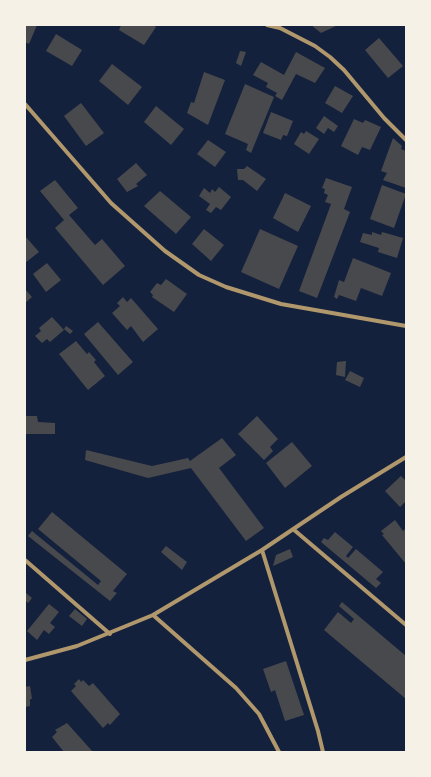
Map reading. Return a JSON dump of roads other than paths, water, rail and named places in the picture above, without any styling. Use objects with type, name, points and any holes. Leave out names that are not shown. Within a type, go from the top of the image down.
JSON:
[{"type":"street","points":[[267,25],[280,28],[315,46],[330,57],[344,70],[384,118],[406,140]]},
{"type":"street","points":[[25,104],[110,203],[165,251],[199,275],[226,287],[281,304],[406,326]]},
{"type":"street","points":[[25,660],[78,646],[153,615],[262,550],[341,497],[406,457]]},
{"type":"street","points":[[293,530],[406,625]]},
{"type":"street","points":[[262,550],[316,724],[323,752]]},
{"type":"street","points":[[25,560],[110,634]]},
{"type":"street","points":[[153,615],[236,688],[259,714],[279,752]]}]
